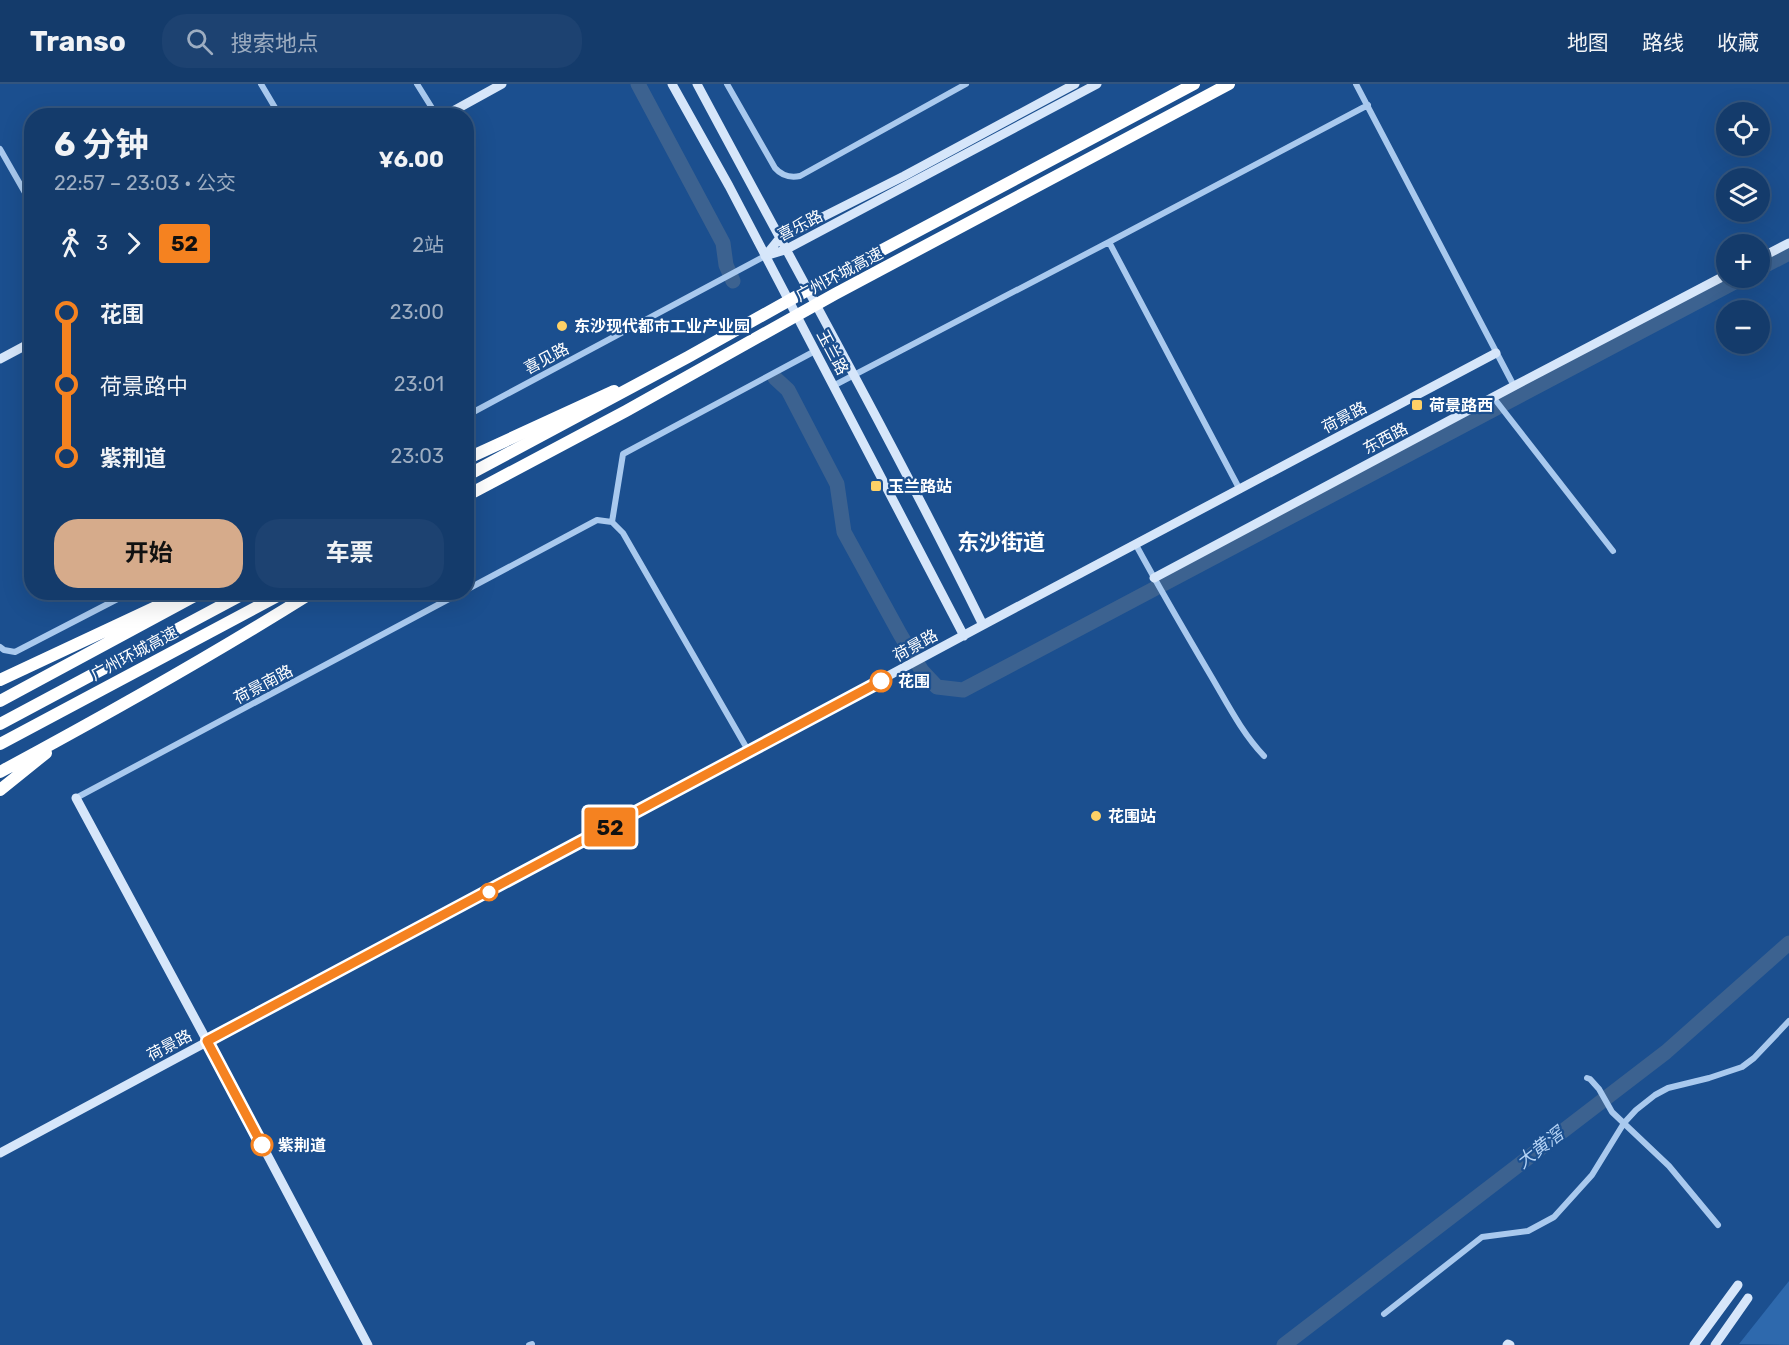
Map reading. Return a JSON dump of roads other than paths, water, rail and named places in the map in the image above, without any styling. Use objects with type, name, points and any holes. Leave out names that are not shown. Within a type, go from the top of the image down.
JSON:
[{"type":"highway","name":"广州环城高速","points":[[474,472],[822,282],[1194,84]]},
{"type":"highway","name":"广州环城高速","points":[[474,493],[835,294],[1229,84]]},
{"type":"highway","points":[[474,455],[688,357]]},
{"type":"highway","points":[[0,680],[170,600]]},
{"type":"highway","points":[[0,701],[187,600]]},
{"type":"highway","name":"广州环城高速","points":[[0,723],[232,600]]},
{"type":"highway","name":"广州环城高速","points":[[0,744],[270,600]]},
{"type":"highway","points":[[0,772],[246,634],[300,600]]},
{"type":"highway","points":[[0,790],[62,742],[109,712]]},
{"type":"street","points":[[261,84],[275,108]]},
{"type":"street","points":[[417,84],[432,108]]},
{"type":"street","points":[[458,108],[502,84]]},
{"type":"street","name":"玉兰路","points":[[672,84],[765,255],[964,636]]},
{"type":"street","name":"玉兰路","points":[[697,84],[935,527],[983,625]]},
{"type":"street","points":[[727,84],[775,168],[779,173],[790,177],[800,176],[966,84]]},
{"type":"street","name":"喜乐路","points":[[765,255],[779,239],[904,176],[1064,87],[1075,84]]},
{"type":"street","name":"喜乐路","points":[[765,255],[785,250],[1097,84]]},
{"type":"street","points":[[1356,84],[1514,386]]},
{"type":"street","points":[[1064,87],[1071,98]]},
{"type":"street","points":[[833,386],[1368,105]]},
{"type":"street","points":[[0,149],[24,191]]},
{"type":"street","points":[[1109,242],[1240,490]]},
{"type":"street","points":[[1770,253],[1789,243]]},
{"type":"street","name":"喜见路","points":[[474,412],[765,255]]},
{"type":"street","name":"东西路","points":[[1154,579],[1716,280]]},
{"type":"street","points":[[0,359],[24,346]]},
{"type":"street","points":[[612,522],[623,454],[815,351]]},
{"type":"street","name":"荷景路","points":[[0,1153],[983,625],[1496,353]]},
{"type":"street","points":[[1493,398],[1613,551]]},
{"type":"street","points":[[474,586],[597,520],[612,522],[623,533],[749,752]]},
{"type":"street","points":[[1136,544],[1154,579],[1244,730],[1264,756]]},
{"type":"street","points":[[0,647],[15,652],[116,600]]},
{"type":"street","name":"荷景南路","points":[[76,798],[447,600]]},
{"type":"street","points":[[76,798],[368,1345]]},
{"type":"street","points":[[1383,1314],[1482,1237],[1528,1231],[1554,1217],[1592,1174],[1624,1123],[1636,1110],[1662,1090],[1748,1064],[1789,1021]]},
{"type":"street","points":[[1587,1078],[1599,1089],[1612,1112],[1670,1166],[1718,1225]]},
{"type":"street","points":[[1694,1345],[1738,1285]]},
{"type":"street","points":[[1715,1345],[1748,1298]]},
{"type":"waterway","points":[[638,84],[723,243],[726,265],[733,281]]},
{"type":"waterway","points":[[1770,263],[1789,253]]},
{"type":"waterway","points":[[775,378],[788,390],[837,484],[844,532],[922,671],[937,687],[963,690],[1723,288]]},
{"type":"waterway","name":"大黄滘","points":[[1284,1345],[1666,1052],[1789,943]]},
{"type":"place","name":"东沙现代都市工业产业园","points":[[562,326]]},
{"type":"place","name":"荷景路西","points":[[1417,405]]},
{"type":"place","name":"玉兰路站","points":[[876,486]]},
{"type":"place","name":"花围","points":[[881,681]]},
{"type":"place","name":"花围站","points":[[1096,816]]},
{"type":"place","name":"紫荆道","points":[[262,1145]]},
{"type":"district","name":"东沙街道","points":[[1001,542]]}]
